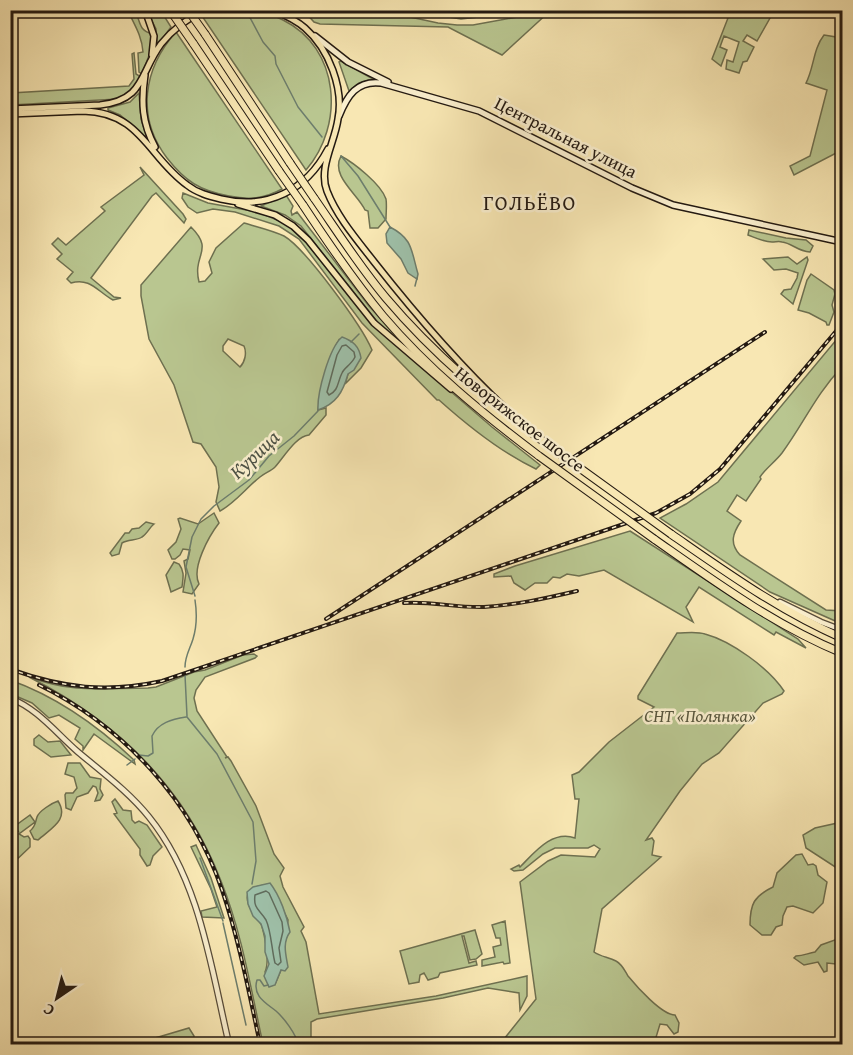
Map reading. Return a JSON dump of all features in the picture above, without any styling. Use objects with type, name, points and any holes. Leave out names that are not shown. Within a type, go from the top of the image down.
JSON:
[{"type":"highway","name":"Новорижское шоссе","points":[[170,10],[337,255],[384,316],[427,362],[483,413],[654,539],[775,620],[811,640],[843,653]]},
{"type":"highway","name":"Новорижское шоссе","points":[[188,10],[365,272],[386,299],[469,381],[552,448],[670,534],[795,615],[843,638]]},
{"type":"main road","points":[[145,10],[154,36],[150,63]]},
{"type":"main road","points":[[10,109],[119,102],[130,96],[161,45],[172,32],[206,10]]},
{"type":"main road","points":[[273,10],[307,29],[336,54],[399,87]]},
{"type":"main road","points":[[307,29],[320,47],[335,79],[339,118]]},
{"type":"main road","points":[[146,71],[142,97],[143,116],[148,133],[164,161]]},
{"type":"main road","points":[[399,87],[381,83],[366,83],[353,90],[339,118],[332,142],[325,185],[345,223],[445,349],[534,434]]},
{"type":"main road","name":"Центральная улица","points":[[399,87],[479,111],[651,196],[684,209],[843,242]]},
{"type":"main road","points":[[10,114],[74,111],[101,112],[113,116],[128,125],[180,180],[195,190],[275,216],[294,226],[308,240],[374,323],[434,375],[483,413]]},
{"type":"main road","points":[[226,200],[266,202],[284,194],[315,168],[332,142]]},
{"type":"street","points":[[738,580],[821,622],[843,630]]},
{"type":"street","points":[[10,698],[33,710],[129,795],[163,836],[193,900],[229,1044]]},
{"type":"green space","points":[[515,10],[514,13],[461,19],[412,11]]},
{"type":"green space","points":[[128,11],[142,11],[144,15],[138,18],[140,24],[144,30],[152,34],[151,50],[142,74],[139,72],[138,53],[143,52],[141,41]]},
{"type":"green space","points":[[147,11],[161,11],[171,27],[157,46],[156,29]]},
{"type":"green space","points":[[224,11],[254,11],[283,20],[302,33],[316,49],[326,68],[331,110],[327,132],[319,152],[306,170],[202,16]]},
{"type":"green space","points":[[304,11],[382,11],[438,23],[473,25],[550,11],[502,55],[448,27],[320,24],[314,22]]},
{"type":"green space","points":[[709,11],[774,11],[757,41],[747,35],[743,41],[754,47],[747,61],[743,62],[739,73],[726,69],[727,60],[733,62],[739,42],[724,36],[720,47],[727,50],[721,66],[712,59],[728,18]]},
{"type":"green space","points":[[176,32],[282,189],[256,198],[219,194],[194,184],[167,158],[151,126],[148,94],[150,77],[156,62]]},
{"type":"green space","points":[[824,35],[842,38],[842,150],[794,175],[790,166],[810,156],[827,90],[806,83],[820,40]]},
{"type":"green space","points":[[134,53],[136,74],[141,77],[134,90],[118,99],[11,105],[11,93],[129,86],[134,79],[132,54]]},
{"type":"green space","points":[[339,62],[373,79],[359,83],[349,91]]},
{"type":"green space","points":[[139,93],[141,119],[147,138],[120,115],[108,110],[108,108],[130,102]]},
{"type":"green space","points":[[341,156],[366,174],[383,193],[386,199],[386,219],[378,228],[370,228],[368,211],[342,178],[339,171]]},
{"type":"green space","points":[[140,167],[186,219],[184,223],[156,193],[152,196],[91,278],[114,297],[121,298],[113,300],[94,286],[83,282],[71,283],[67,279],[73,272],[57,259],[62,254],[52,244],[58,238],[66,245],[105,211],[101,207],[144,175]]},
{"type":"green space","points":[[183,193],[208,203],[258,212],[289,225],[312,248],[370,322],[492,427],[540,465],[536,469],[510,455],[437,400],[362,323],[299,239],[279,226],[235,212],[213,209],[197,213],[188,207],[182,198]]},
{"type":"green space","points":[[286,195],[293,206],[292,215],[297,212],[369,306],[407,349],[379,324],[301,226],[285,215],[261,206]]},
{"type":"green space","points":[[244,223],[284,236],[305,256],[332,288],[372,350],[361,368],[345,384],[348,374],[339,340],[328,365],[318,410],[326,408],[326,415],[309,435],[295,443],[275,467],[220,511],[216,502],[219,487],[216,467],[201,444],[193,442],[174,385],[149,339],[141,296],[141,285],[191,227],[198,235],[202,248],[198,265],[199,282],[205,281],[212,273],[209,262],[216,248]],"holes":[[[228,339],[244,346],[245,357],[240,367],[223,351],[223,346]]]},
{"type":"green space","points":[[749,230],[806,240],[813,246],[810,252],[786,243],[757,239],[748,235]]},
{"type":"green space","points":[[788,257],[797,264],[807,257],[808,260],[793,304],[781,294],[784,290],[791,289],[798,273],[786,269],[774,270],[763,259]]},
{"type":"green space","points":[[811,274],[834,290],[832,305],[834,312],[829,325],[809,313],[798,310]]},
{"type":"green space","points":[[842,333],[842,367],[825,388],[782,453],[760,477],[761,479],[746,501],[737,495],[727,511],[741,521],[733,538],[734,546],[740,555],[826,610],[842,611],[842,624],[770,592],[660,518],[686,504],[718,482]]},
{"type":"green space","points":[[214,513],[219,523],[199,561],[197,577],[199,584],[192,594],[183,592],[186,573],[184,561],[188,559],[190,550],[183,549],[180,555],[172,559],[168,550],[176,542],[181,529],[178,519],[198,524]]},
{"type":"green space","points":[[146,522],[154,524],[142,537],[122,543],[119,554],[112,556],[110,553],[125,533],[139,528]]},
{"type":"green space","points":[[630,531],[798,639],[806,648],[776,632],[774,635],[699,587],[686,607],[693,622],[604,570],[579,576],[567,574],[560,578],[553,577],[547,583],[535,583],[525,590],[514,583],[511,576],[494,577],[494,574],[515,566]]},
{"type":"green space","points":[[174,562],[181,567],[183,581],[182,587],[171,592],[166,575]]},
{"type":"green space","name":"СНТ «Полянка»","points":[[677,633],[702,633],[726,643],[749,656],[769,673],[784,691],[763,703],[719,753],[702,764],[646,840],[652,838],[654,841],[652,855],[661,857],[602,909],[594,952],[618,962],[650,1000],[663,1010],[675,1015],[679,1023],[678,1032],[674,1034],[667,1025],[660,1024],[654,1044],[500,1044],[536,999],[520,882],[548,861],[561,855],[595,857],[600,849],[594,845],[588,848],[555,848],[543,854],[523,870],[511,869],[519,865],[520,867],[551,840],[567,836],[575,838],[579,799],[575,799],[572,775],[579,772],[609,742],[654,707],[638,699],[638,696]]},
{"type":"green space","points":[[243,655],[257,656],[205,677],[196,690],[194,698],[197,711],[227,757],[225,758],[228,757],[231,761],[256,806],[274,854],[284,868],[280,876],[283,887],[304,927],[301,931],[306,942],[319,1014],[436,996],[527,976],[527,996],[520,1010],[519,993],[488,988],[443,998],[317,1019],[311,1022],[311,1044],[263,1044],[235,921],[206,847],[188,816],[168,787],[119,737],[61,695],[29,677],[75,688],[148,688]],"holes":[[[270,884],[288,920],[281,970],[275,984],[265,972],[267,956],[262,926],[248,903],[248,893],[254,888]]]},
{"type":"green space","points":[[10,680],[45,695],[92,724],[134,760],[135,764],[94,734],[83,750],[83,746],[75,739],[80,728],[59,715],[49,718],[32,703],[11,694]]},
{"type":"green space","points":[[39,735],[48,742],[60,741],[71,755],[51,757],[34,745],[34,739]]},
{"type":"green space","points":[[68,763],[80,763],[90,777],[101,779],[100,789],[103,795],[100,800],[95,801],[98,793],[96,787],[93,786],[88,793],[77,797],[71,810],[66,808],[66,793],[73,793],[77,788],[74,777],[65,774]]},
{"type":"green space","points":[[115,799],[123,810],[131,811],[132,820],[135,823],[139,821],[147,825],[162,847],[153,856],[150,865],[147,866],[140,855],[140,849],[114,814],[117,813],[112,802]]},
{"type":"green space","points":[[58,801],[62,814],[57,824],[38,840],[34,839],[30,831],[38,815],[46,807]]},
{"type":"green space","points":[[30,815],[35,822],[19,834],[24,837],[28,836],[30,847],[11,865],[11,828],[18,831],[15,826]]},
{"type":"green space","points":[[842,822],[842,899],[840,870],[806,848],[803,835],[815,828]]},
{"type":"green space","points":[[196,845],[211,878],[224,918],[202,917],[201,911],[217,907],[191,847]]},
{"type":"green space","points":[[802,854],[808,865],[816,866],[818,875],[827,882],[823,903],[813,913],[793,906],[787,907],[782,925],[776,927],[771,935],[762,935],[750,925],[754,901],[773,887],[777,873],[796,855]]},
{"type":"green space","points":[[505,921],[510,963],[482,966],[482,960],[495,957],[493,947],[501,945],[500,938],[496,938],[492,925]]},
{"type":"green space","points":[[475,930],[482,954],[476,959],[470,960],[464,936],[462,936],[469,963],[476,961],[477,965],[440,973],[438,977],[428,980],[424,973],[420,975],[419,982],[409,984],[400,951]]},
{"type":"green space","points":[[842,930],[842,953],[836,964],[827,963],[827,971],[824,972],[818,962],[804,965],[794,958],[815,952],[821,945],[835,940]]},
{"type":"green space","points":[[189,1028],[194,1036],[193,1042],[189,1044],[135,1044]]},
{"type":"water","points":[[390,227],[398,231],[410,246],[418,274],[417,279],[408,273],[401,259],[387,243],[386,234]]},
{"type":"water","points":[[342,337],[355,344],[361,358],[354,370],[348,374],[344,386],[334,401],[318,410],[325,371]]},
{"type":"water","points":[[270,883],[283,906],[290,932],[285,945],[288,967],[285,971],[281,970],[275,985],[269,987],[264,976],[269,964],[265,952],[265,936],[261,924],[253,916],[248,904],[247,892],[253,887]]},
{"type":"waterway","name":"Курица","points":[[247,12],[263,42],[275,56],[276,64],[298,107],[322,137]]},
{"type":"waterway","name":"Курица","points":[[341,156],[358,176],[390,227]]},
{"type":"waterway","name":"Курица","points":[[415,286],[417,278]]},
{"type":"waterway","name":"Курица","points":[[351,342],[359,334]]},
{"type":"waterway","name":"Курица","points":[[195,596],[186,567],[192,537],[201,519],[214,506],[249,480],[269,456],[294,436],[318,411]]},
{"type":"waterway","name":"Курица","points":[[185,667],[195,629],[195,600]]},
{"type":"waterway","name":"Курица","points":[[185,675],[187,716]]},
{"type":"waterway","name":"Курица","points":[[139,755],[148,756],[153,753],[152,736],[158,728],[171,720],[186,717]]},
{"type":"waterway","points":[[187,717],[217,754],[253,822],[256,861],[252,884]]},
{"type":"waterway","name":"Курица","points":[[127,765],[135,759]]},
{"type":"waterway","points":[[200,858],[223,921]]},
{"type":"waterway","points":[[223,923],[246,1025]]},
{"type":"waterway","points":[[268,985],[264,986],[260,980],[257,980],[258,995],[286,1022],[298,1044]]},
{"type":"railway","points":[[10,669],[48,681],[85,687],[122,687],[162,681],[656,513],[690,494],[720,469],[842,324]]},
{"type":"railway","points":[[326,619],[765,332]]},
{"type":"railway","points":[[404,603],[484,607],[520,603],[577,591]]},
{"type":"railway","points":[[39,685],[70,702],[126,744],[151,770],[193,826],[209,857],[234,928],[260,1044]]},
{"type":"district","name":"ГОЛЬЁВО","points":[[530,202]]}]
